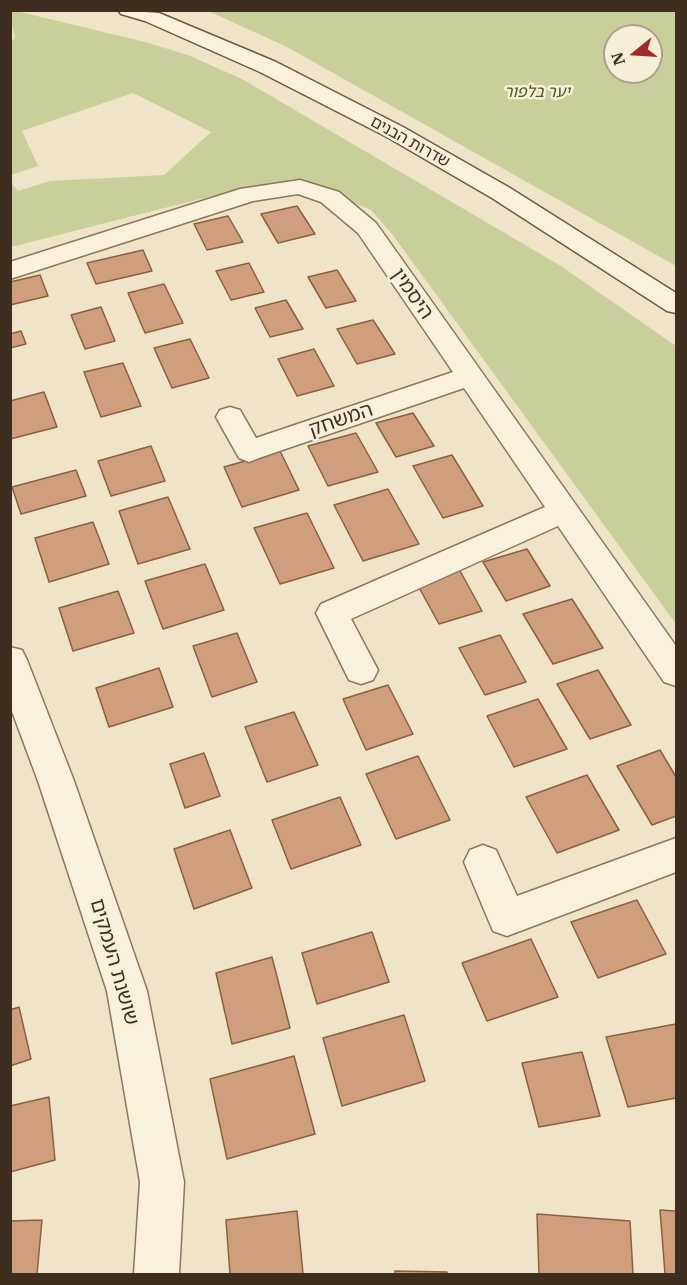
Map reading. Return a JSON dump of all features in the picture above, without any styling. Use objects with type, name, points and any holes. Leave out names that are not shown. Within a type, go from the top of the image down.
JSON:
[{"type":"street","name":"שדרות הבנים","points":[[128,10],[152,16],[268,67],[395,132],[501,193],[676,305]]},
{"type":"street","name":"היסמין","points":[[10,271],[249,194],[300,187],[330,197],[366,228],[676,672]]},
{"type":"street","name":"המשחק","points":[[230,417],[249,451],[470,376]]},
{"type":"street","points":[[361,670],[332,612],[564,511]]},
{"type":"street","name":"שושנת העמקים","points":[[10,660],[56,781],[127,991],[162,1182],[157,1275]]},
{"type":"street","points":[[483,862],[507,918],[676,855]]},
{"type":"green space","points":[[12,10],[145,42],[188,55],[242,79],[561,266],[676,346],[676,624],[392,234],[371,210],[295,179],[212,196],[11,247],[10,181],[18,191],[50,181],[164,175],[211,132],[133,93],[22,131],[38,166],[11,175],[10,44],[15,37],[11,22]]},
{"type":"green space","name":"יער בלפור","points":[[208,11],[676,11],[676,266],[287,47]]},
{"type":"building","points":[[297,206],[315,234],[278,243],[261,214]]},
{"type":"building","points":[[228,216],[243,242],[207,250],[194,224]]},
{"type":"building","points":[[143,250],[152,271],[96,284],[87,263]]},
{"type":"building","points":[[249,263],[264,292],[231,300],[216,271]]},
{"type":"building","points":[[337,270],[356,301],[326,308],[308,277]]},
{"type":"building","points":[[40,275],[48,296],[10,305],[10,282]]},
{"type":"building","points":[[164,284],[183,323],[145,333],[128,293]]},
{"type":"building","points":[[286,300],[303,329],[270,337],[255,308]]},
{"type":"building","points":[[101,307],[115,341],[85,349],[71,315]]},
{"type":"building","points":[[373,320],[395,354],[357,364],[337,329]]},
{"type":"building","points":[[21,331],[26,344],[10,348],[10,334]]},
{"type":"building","points":[[190,339],[209,378],[172,388],[154,348]]},
{"type":"building","points":[[314,349],[334,386],[297,396],[278,359]]},
{"type":"building","points":[[123,363],[141,406],[101,417],[84,372]]},
{"type":"building","points":[[44,392],[57,427],[10,439],[10,401]]},
{"type":"building","points":[[413,413],[434,446],[396,457],[376,423]]},
{"type":"building","points":[[356,433],[378,472],[328,486],[308,446]]},
{"type":"building","points":[[151,446],[165,481],[111,496],[98,461]]},
{"type":"building","points":[[280,451],[299,490],[242,507],[224,467]]},
{"type":"building","points":[[452,455],[483,506],[443,518],[413,466]]},
{"type":"building","points":[[76,470],[86,496],[21,514],[12,487]]},
{"type":"building","points":[[388,489],[419,544],[363,561],[334,505]]},
{"type":"building","points":[[168,497],[190,549],[138,564],[119,511]]},
{"type":"building","points":[[307,513],[334,568],[280,584],[254,528]]},
{"type":"building","points":[[93,522],[109,564],[49,582],[35,538]]},
{"type":"building","points":[[527,549],[550,586],[506,601],[483,562]]},
{"type":"building","points":[[205,564],[224,610],[163,629],[145,581]]},
{"type":"building","points":[[459,569],[482,611],[439,624],[416,582]]},
{"type":"building","points":[[118,591],[134,633],[73,651],[59,608]]},
{"type":"building","points":[[572,599],[603,648],[553,664],[523,614]]},
{"type":"building","points":[[237,633],[257,682],[212,697],[193,646]]},
{"type":"building","points":[[500,635],[526,682],[485,695],[459,648]]},
{"type":"building","points":[[159,668],[173,707],[109,727],[96,688]]},
{"type":"building","points":[[598,670],[631,725],[590,739],[557,684]]},
{"type":"building","points":[[388,685],[413,734],[366,750],[343,699]]},
{"type":"building","points":[[538,699],[567,749],[514,767],[487,716]]},
{"type":"building","points":[[294,712],[318,765],[267,782],[245,727]]},
{"type":"building","points":[[660,750],[676,777],[676,816],[652,825],[617,766]]},
{"type":"building","points":[[204,753],[220,796],[185,808],[170,764]]},
{"type":"building","points":[[418,756],[450,820],[396,839],[366,774]]},
{"type":"building","points":[[587,775],[619,830],[557,853],[526,797]]},
{"type":"building","points":[[340,797],[361,845],[291,869],[272,820]]},
{"type":"building","points":[[230,830],[252,888],[194,909],[174,849]]},
{"type":"building","points":[[637,900],[666,954],[598,978],[571,922]]},
{"type":"building","points":[[372,932],[389,982],[317,1004],[302,953]]},
{"type":"building","points":[[531,939],[558,997],[487,1021],[462,963]]},
{"type":"building","points":[[272,957],[290,1028],[232,1044],[216,973]]},
{"type":"building","points":[[19,1007],[31,1059],[10,1066],[10,1010]]},
{"type":"building","points":[[404,1015],[425,1081],[342,1106],[323,1038]]},
{"type":"building","points":[[676,1024],[676,1098],[628,1107],[606,1037]]},
{"type":"building","points":[[582,1052],[600,1116],[539,1127],[522,1063]]},
{"type":"building","points":[[294,1056],[315,1134],[227,1159],[210,1079]]},
{"type":"building","points":[[49,1097],[55,1160],[10,1172],[10,1106]]},
{"type":"building","points":[[660,1210],[676,1211],[676,1274],[665,1274]]},
{"type":"building","points":[[297,1211],[303,1274],[230,1274],[226,1220]]},
{"type":"building","points":[[537,1214],[630,1221],[633,1274],[539,1274]]},
{"type":"building","points":[[42,1220],[37,1274],[10,1274],[10,1221]]},
{"type":"building","points":[[395,1271],[447,1272],[447,1274],[395,1274]]}]
